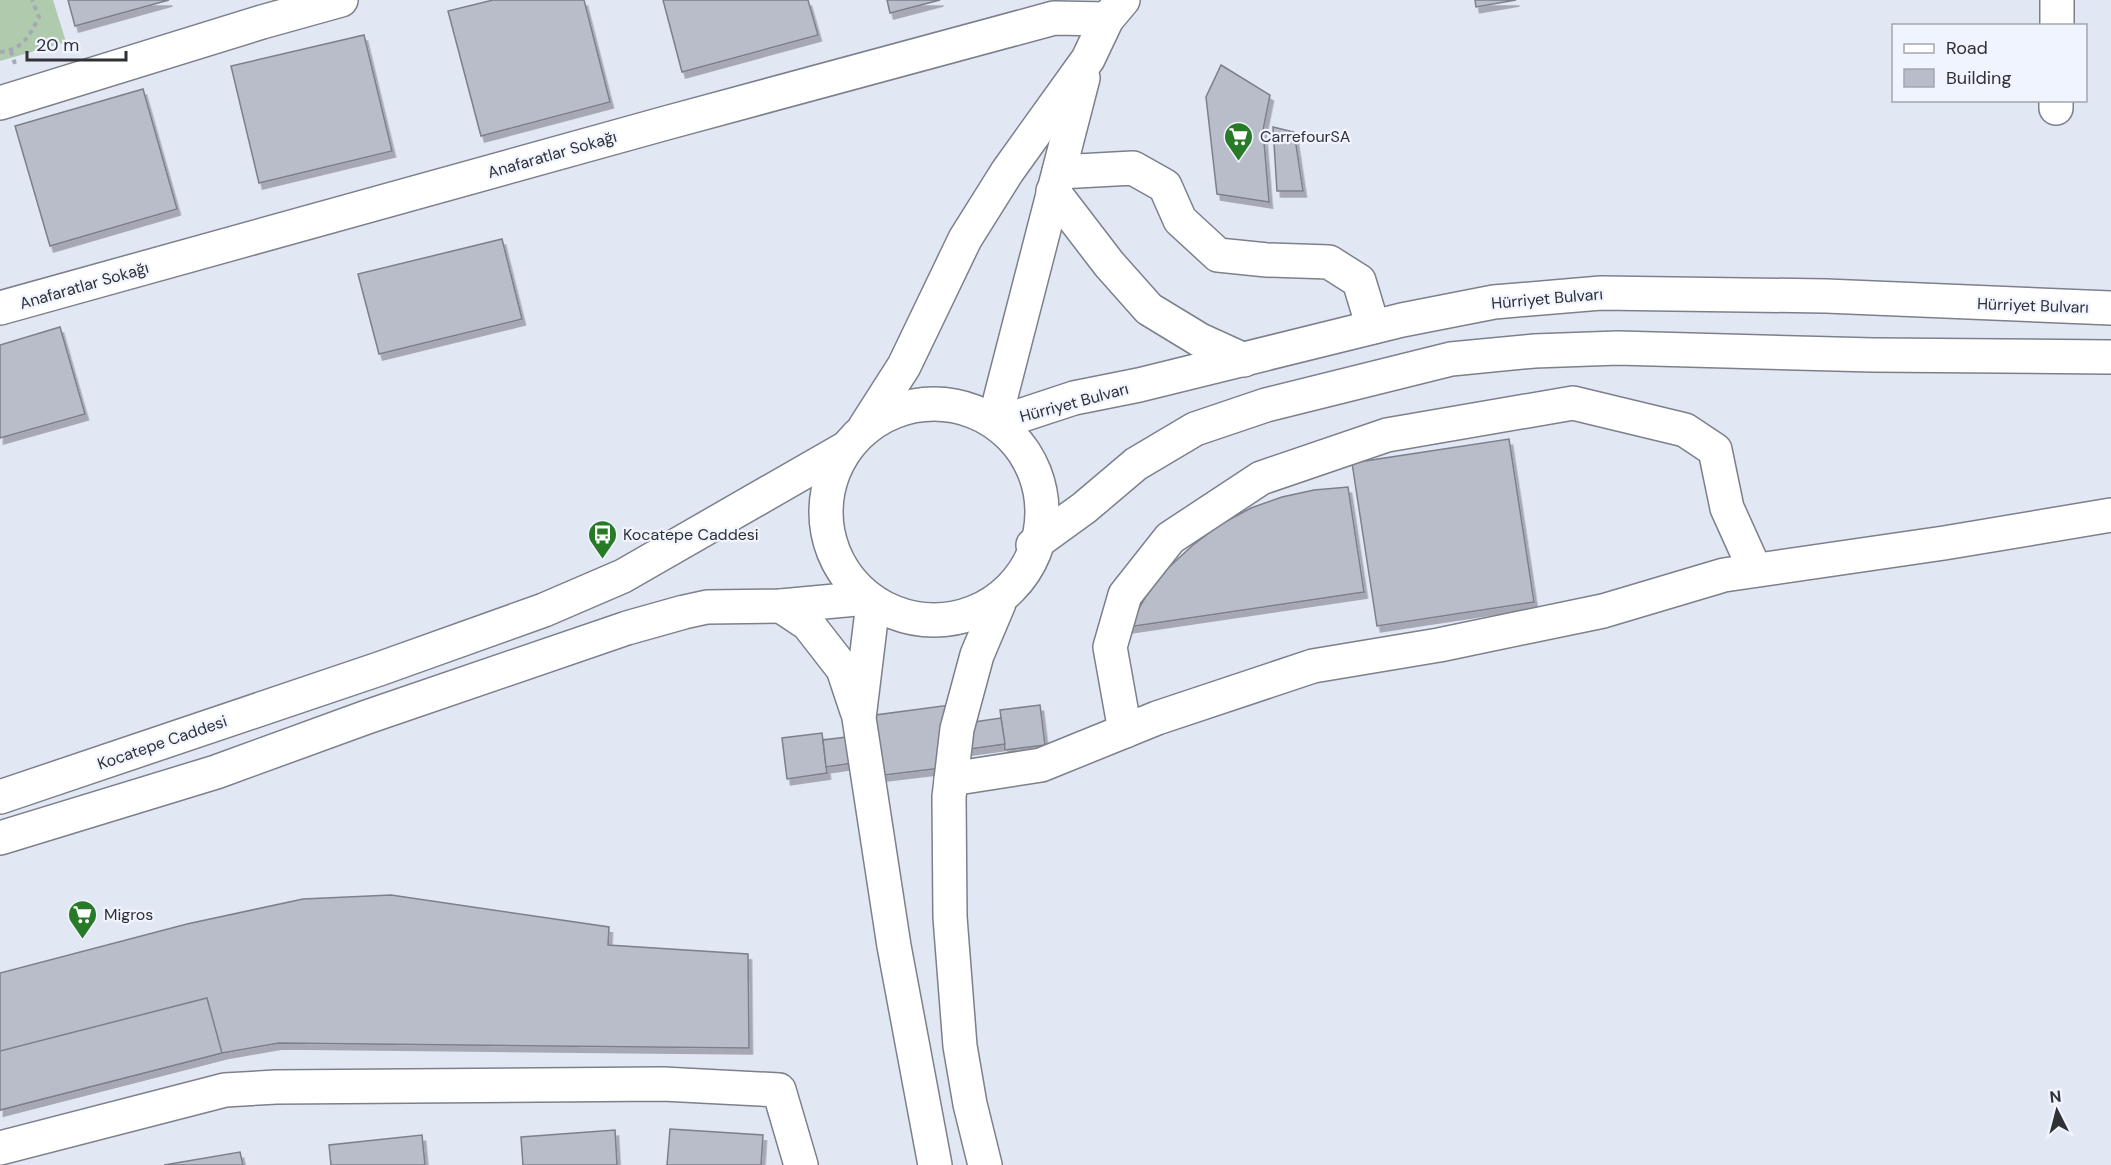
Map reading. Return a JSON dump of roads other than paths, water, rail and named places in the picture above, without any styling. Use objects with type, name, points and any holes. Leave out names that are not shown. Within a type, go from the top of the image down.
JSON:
[{"type":"street","points":[[0,103],[258,11],[341,0]]},
{"type":"street","points":[[2057,0],[2057,24]]},
{"type":"street","points":[[996,421],[1088,59],[1112,6]]},
{"type":"street","name":"Anafaratlar Sokağı","points":[[0,308],[666,123],[1054,18],[1112,6]]},
{"type":"street","points":[[999,603],[974,617],[945,623],[920,623],[895,616],[870,601],[854,585],[840,564],[832,539],[829,501],[834,474],[855,438],[904,366],[965,239],[1007,172],[1088,59]]},
{"type":"street","points":[[1056,182],[1133,168],[1165,186],[1180,220],[1218,255],[1267,260],[1329,262],[1359,281],[1373,327]]},
{"type":"street","points":[[1056,182],[1109,264],[1149,309],[1200,340],[1244,360]]},
{"type":"street","name":"Hürriyet Bulvarı","points":[[996,421],[1074,398],[1244,360],[1373,327],[1494,302],[1601,293],[1826,296],[2111,308]]},
{"type":"street","points":[[1033,545],[1084,508],[1136,464],[1195,429],[1266,405],[1450,359],[1534,351],[1618,348],[1873,355],[2111,357]]},
{"type":"street","name":"Kocatepe Caddesi","points":[[0,797],[380,669],[544,610],[622,576],[855,438],[888,411],[914,403],[933,401],[970,407],[996,421],[1015,438],[1031,461],[1039,488],[1040,517],[1033,545],[1020,573],[999,603],[976,655],[957,729],[949,797],[950,917],[960,1046],[970,1104],[986,1165]]},
{"type":"street","points":[[1125,731],[1110,647],[1125,595],[1170,538],[1262,478],[1387,435],[1573,403],[1685,430],[1715,450],[1727,508],[1755,570]]},
{"type":"street","points":[[951,780],[1041,765],[1157,718],[1313,666],[1439,645],[1603,611],[1724,575],[1944,543],[2111,515]]},
{"type":"street","points":[[0,838],[216,772],[367,717],[627,628],[707,607],[870,601]]},
{"type":"street","points":[[859,718],[870,601]]},
{"type":"street","points":[[782,606],[808,624],[843,669],[859,718],[894,946],[935,1165]]},
{"type":"street","points":[[0,1148],[225,1090],[288,1087],[663,1084],[779,1090],[801,1165]]},
{"type":"place","name":"CarrefourSA","points":[[1239,162]]},
{"type":"place","name":"Kocatepe Caddesi","points":[[602,560]]},
{"type":"place","name":"Migros","points":[[83,940]]}]
